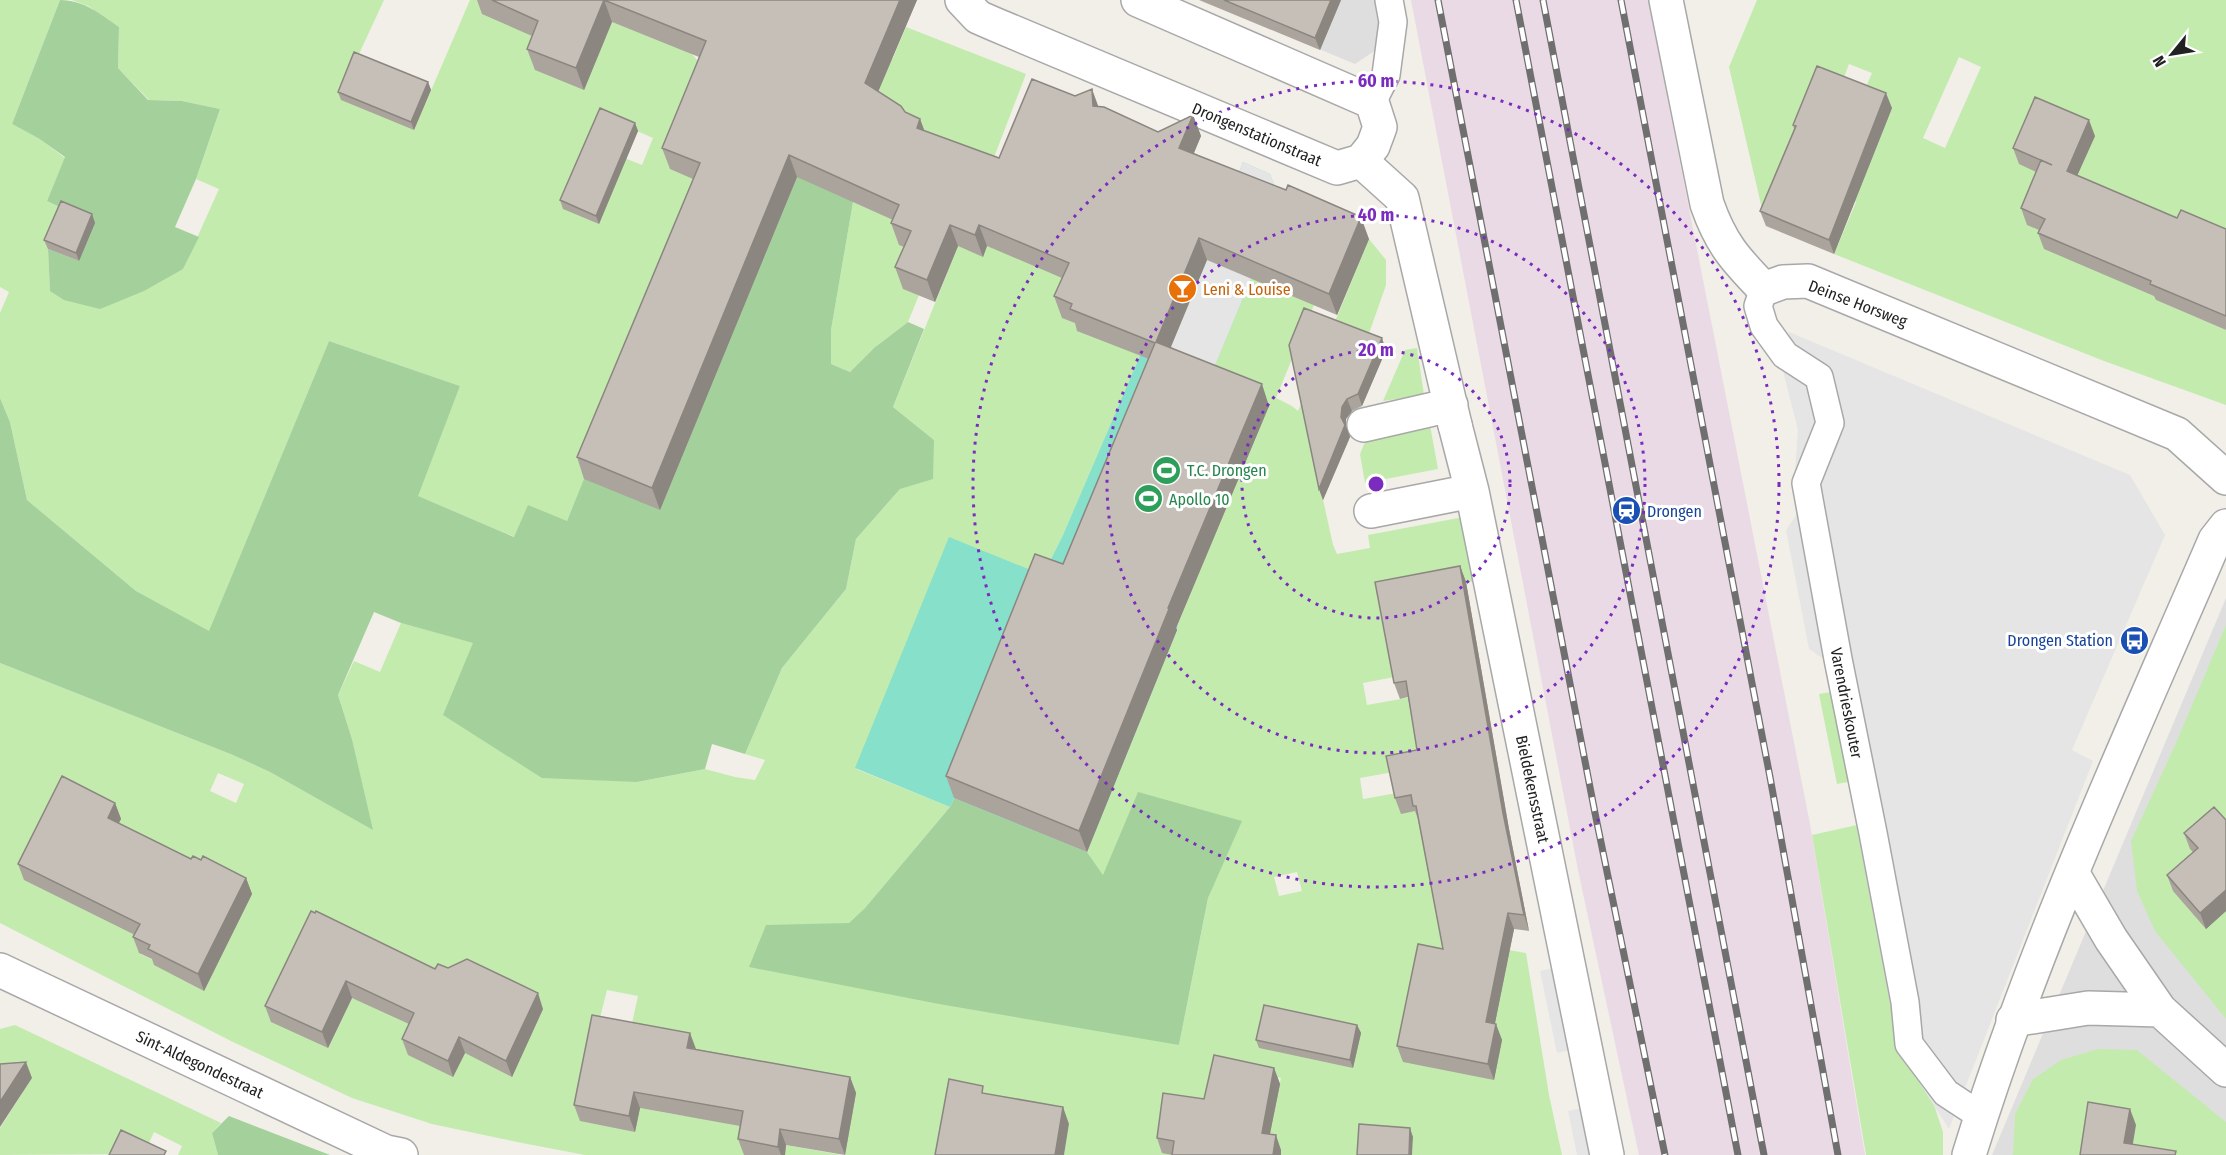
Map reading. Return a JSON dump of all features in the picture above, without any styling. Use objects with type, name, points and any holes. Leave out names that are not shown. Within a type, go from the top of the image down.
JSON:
[{"type":"street","name":"Drongenstationstraat","points":[[962,0],[978,17],[1337,168],[1361,161]]},
{"type":"street","points":[[1138,0],[1372,102],[1380,127],[1373,146],[1361,161]]},
{"type":"street","points":[[1666,0],[1707,204],[1717,230],[1735,260],[1764,289]]},
{"type":"street","name":"Bieldekensstraat","points":[[1361,161],[1402,198],[1472,491],[1608,1155]]},
{"type":"street","name":"Deinse Horsweg","points":[[1764,289],[1783,282],[1808,281],[2178,434],[2226,478]]},
{"type":"street","points":[[1364,425],[1453,415]]},
{"type":"street","points":[[1371,511],[1472,491]]},
{"type":"street","points":[[1970,1155],[2013,1020],[2073,874],[2220,533]]},
{"type":"street","points":[[2073,874],[2111,939],[2160,1010],[2226,1070]]},
{"type":"street","name":"Sint-Aldegondestraat","points":[[0,970],[386,1152],[400,1155]]},
{"type":"street","points":[[2013,1020],[2088,1008],[2160,1010]]},
{"type":"lane","points":[[1372,102],[1386,75],[1393,22],[1389,0]]},
{"type":"lane","name":"Varendrieskouter","points":[[1764,289],[1758,306],[1764,326],[1785,355],[1819,376],[1830,423],[1806,483],[1901,980],[1909,1044],[1946,1093],[1982,1116]]},
{"type":"shaded area","points":[[1202,0],[1374,0],[1382,46],[1355,64]]},
{"type":"shaded area","points":[[1411,0],[1648,0],[1810,824],[1865,1155],[1639,1155],[1578,870]]},
{"type":"shaded area","points":[[1243,162],[1270,174],[1282,204],[1209,380],[1164,363],[1231,199]]},
{"type":"shaded area","points":[[1789,332],[2130,475],[2165,535],[2072,750],[2093,761],[1949,1129],[1899,1051],[1825,660],[1809,649],[1786,530],[1797,514],[1794,486],[1798,430],[1783,371]]},
{"type":"shaded area","points":[[2226,598],[2226,1155],[1992,1155]]},
{"type":"shaded area","points":[[1553,968],[1570,1050],[1557,1053],[1540,971]]},
{"type":"shaded area","points":[[1583,1108],[1592,1155],[1577,1155],[1568,1111]]},
{"type":"green space","points":[[0,0],[60,0],[12,124],[38,138],[65,158],[47,201],[64,209],[48,249],[50,291],[183,269],[219,189],[196,179],[220,109],[182,101],[149,100],[118,68],[119,27],[88,6],[72,0],[384,0],[359,54],[414,130],[470,0],[487,0],[600,50],[612,22],[691,53],[709,74],[708,185],[567,521],[515,537],[417,496],[460,386],[329,341],[209,632],[136,591],[27,500],[10,422],[0,398],[0,313],[9,292],[0,287]],"holes":[[[603,116],[653,138],[642,165],[627,159]]]},
{"type":"green space","points":[[60,0],[84,5],[119,27],[118,68],[148,100],[182,101],[220,109],[196,179],[175,227],[199,237],[183,269],[144,291],[100,309],[64,300],[50,291],[48,249],[79,261],[64,209],[47,201],[65,157],[38,138],[12,124]]},
{"type":"green space","points":[[1757,0],[2226,0],[2226,243],[2156,300],[2226,330],[2226,405],[2104,361],[1834,254],[1856,202],[1786,176],[1766,226],[1729,67]],"holes":[[[1959,57],[1981,67],[1945,148],[1923,138]],[[1849,64],[1872,73],[1862,96],[1840,88]]]},
{"type":"green space","points":[[906,27],[1026,74],[993,160],[1163,302],[1063,535],[1043,575],[856,769],[950,807],[865,908],[849,923],[822,925],[1179,1045],[1208,898],[1214,883],[1103,875],[1087,852],[1177,630],[1209,380],[1251,277],[1314,305],[1276,398],[1298,411],[1369,239],[1386,260],[1386,285],[1366,342],[1315,463],[1333,545],[1337,554],[1370,548],[1368,535],[1469,516],[1481,580],[1381,598],[1420,672],[1363,683],[1367,705],[1412,697],[1437,764],[1360,778],[1363,799],[1397,793],[1417,811],[1485,946],[1526,953],[1549,1095],[1562,1155],[1412,1155],[1413,1137],[1360,1155],[1064,1155],[1069,1124],[944,1155],[845,1155],[855,1093],[744,1155],[585,1155],[432,1124],[352,1098],[231,1041],[0,923],[0,663],[233,755],[270,772],[372,829],[352,739],[338,695],[354,661],[380,672],[401,623],[474,643],[637,782],[705,769],[755,780],[765,760],[745,754],[782,668],[846,589],[856,539],[900,489],[934,440],[893,407],[946,276],[959,229],[802,166],[893,58]],"holes":[[[1000,214],[983,256],[958,246]],[[218,773],[244,784],[236,803],[210,791]],[[1297,872],[1302,891],[1279,896],[1274,877]],[[252,894],[156,961],[140,954]],[[317,927],[361,1001],[352,998],[328,1048]],[[607,990],[638,996],[631,1028],[599,1022]],[[597,1031],[684,1116],[640,1108]],[[1257,1074],[1281,1078],[1276,1102]]]},
{"type":"green space","name":"T.C. Drongen","points":[[1243,162],[1270,174],[1282,204],[1209,380],[1177,630],[1087,852],[954,798],[950,807],[855,768],[949,537],[1043,575],[1063,535],[1163,302],[1233,187]]},
{"type":"green space","points":[[802,166],[859,186],[853,202],[831,330],[831,364],[850,372],[874,348],[908,322],[924,329],[893,407],[934,440],[933,479],[900,489],[856,539],[846,589],[782,668],[745,754],[712,744],[705,769],[637,782],[542,778],[443,715],[473,643],[401,623],[374,612],[338,695],[352,739],[373,830],[270,772],[233,755],[0,663],[0,398],[10,422],[27,500],[136,591],[209,631],[329,341],[460,386],[418,496],[514,537],[528,505],[567,521],[584,479]]},
{"type":"green space","points":[[853,202],[907,226],[919,253],[919,295],[908,322],[874,348],[850,372],[831,364],[831,330]]},
{"type":"green space","points":[[1417,348],[1424,395],[1383,401],[1405,350]]},
{"type":"green space","points":[[1430,425],[1438,469],[1365,483],[1360,454],[1367,437]]},
{"type":"green space","points":[[2226,625],[2226,829],[2191,849],[2203,864],[2226,911],[2226,1019],[2155,931],[2137,891],[2131,841]]},
{"type":"green space","points":[[1831,692],[1848,782],[1837,784],[1819,694]]},
{"type":"green space","points":[[1138,792],[1242,821],[1208,898],[1179,1045],[939,1004],[749,967],[766,925],[849,923],[865,908],[950,807],[954,798],[1087,852],[1103,875]]},
{"type":"green space","points":[[1857,825],[1899,1051],[1934,1105],[1943,1132],[1943,1155],[1866,1155],[1812,835]]},
{"type":"green space","points":[[15,1025],[221,1123],[212,1133],[218,1155],[178,1155],[182,1146],[154,1132],[144,1154],[0,1155],[0,1128],[23,1092],[6,1080],[0,1081],[0,1029]]},
{"type":"green space","points":[[2098,1049],[2137,1050],[2226,1122],[2226,1155],[2013,1155],[2015,1114],[2033,1079],[2061,1060]]},
{"type":"green space","points":[[229,1116],[330,1155],[218,1155],[212,1133]]},
{"type":"green space","points":[[786,1145],[842,1155],[785,1155]]},
{"type":"building","points":[[492,0],[604,0],[576,68],[527,49],[538,21]]},
{"type":"building","points":[[604,0],[900,0],[865,83],[901,106],[905,112],[920,119],[917,128],[999,158],[1032,79],[1075,96],[1092,89],[1093,106],[1104,107],[1158,132],[1193,115],[1179,148],[1286,190],[1288,185],[1361,217],[1329,294],[1199,238],[1156,342],[1262,384],[1168,608],[1079,831],[946,776],[1035,554],[1063,564],[1155,343],[1070,309],[1072,304],[1054,296],[1069,263],[979,225],[975,235],[950,225],[927,280],[895,267],[911,231],[891,223],[899,205],[789,155],[652,488],[577,457],[700,163],[662,148],[706,41]]},
{"type":"building","points":[[1224,0],[1331,0],[1315,38]]},
{"type":"building","points":[[354,52],[428,82],[411,122],[338,92]]},
{"type":"building","points":[[1817,66],[1886,93],[1829,240],[1760,211],[1796,126],[1793,125]]},
{"type":"building","points":[[2035,97],[2089,120],[2067,171],[2177,218],[2181,210],[2226,229],[2226,316],[2038,233],[2045,219],[2021,208],[2041,160],[2013,148]]},
{"type":"building","points":[[600,108],[635,123],[596,216],[560,200]]},
{"type":"building","points":[[61,201],[92,214],[76,253],[44,240]]},
{"type":"building","points":[[1304,308],[1382,338],[1358,394],[1347,399],[1342,407],[1341,417],[1345,425],[1319,489],[1289,345]]},
{"type":"building","points":[[1460,566],[1503,813],[1524,915],[1508,913],[1486,1022],[1496,1024],[1488,1064],[1397,1046],[1418,944],[1443,949],[1416,806],[1413,806],[1411,795],[1395,798],[1386,756],[1417,750],[1406,681],[1394,683],[1375,582]]},
{"type":"building","points":[[62,776],[115,803],[108,818],[191,859],[193,856],[201,860],[203,856],[246,878],[198,974],[148,949],[150,945],[133,937],[140,924],[18,864]]},
{"type":"building","points":[[2214,807],[2226,820],[2226,890],[2200,913],[2167,875],[2198,848],[2184,833]]},
{"type":"building","points":[[311,911],[315,913],[316,911],[435,969],[438,964],[448,968],[467,959],[538,993],[506,1061],[459,1037],[448,1061],[402,1039],[414,1013],[346,981],[322,1032],[265,1006]]},
{"type":"building","points":[[1264,1005],[1357,1025],[1350,1060],[1256,1040]]},
{"type":"building","points":[[592,1015],[690,1033],[687,1048],[850,1077],[839,1139],[780,1129],[778,1147],[738,1139],[743,1111],[634,1092],[629,1116],[574,1105]]},
{"type":"building","points":[[1214,1055],[1274,1068],[1262,1133],[1276,1135],[1273,1155],[1172,1155],[1174,1141],[1157,1138],[1163,1093],[1204,1099]]},
{"type":"building","points":[[26,1062],[0,1102],[0,1064]]},
{"type":"building","points":[[949,1079],[983,1086],[982,1093],[1063,1107],[1055,1155],[935,1155]]},
{"type":"building","points":[[2088,1102],[2130,1109],[2124,1143],[2176,1151],[2175,1155],[2080,1155]]},
{"type":"building","points":[[1359,1124],[1410,1128],[1409,1155],[1357,1155]]},
{"type":"building","points":[[121,1130],[166,1151],[164,1155],[109,1155]]},
{"type":"railway","points":[[1438,0],[1595,813],[1665,1155]]},
{"type":"railway","points":[[1516,0],[1738,1155]]},
{"type":"railway","points":[[1543,0],[1764,1155]]},
{"type":"railway","points":[[1621,0],[1770,777],[1838,1155]]},
{"type":"place","name":"Leni & Louise","points":[[1182,289]]},
{"type":"place","name":"T.C. Drongen","points":[[1166,470]]},
{"type":"place","name":"Apollo 10","points":[[1148,499]]},
{"type":"place","name":"Drongen","points":[[1626,511]]},
{"type":"place","name":"Drongen Station","points":[[2134,640]]}]
